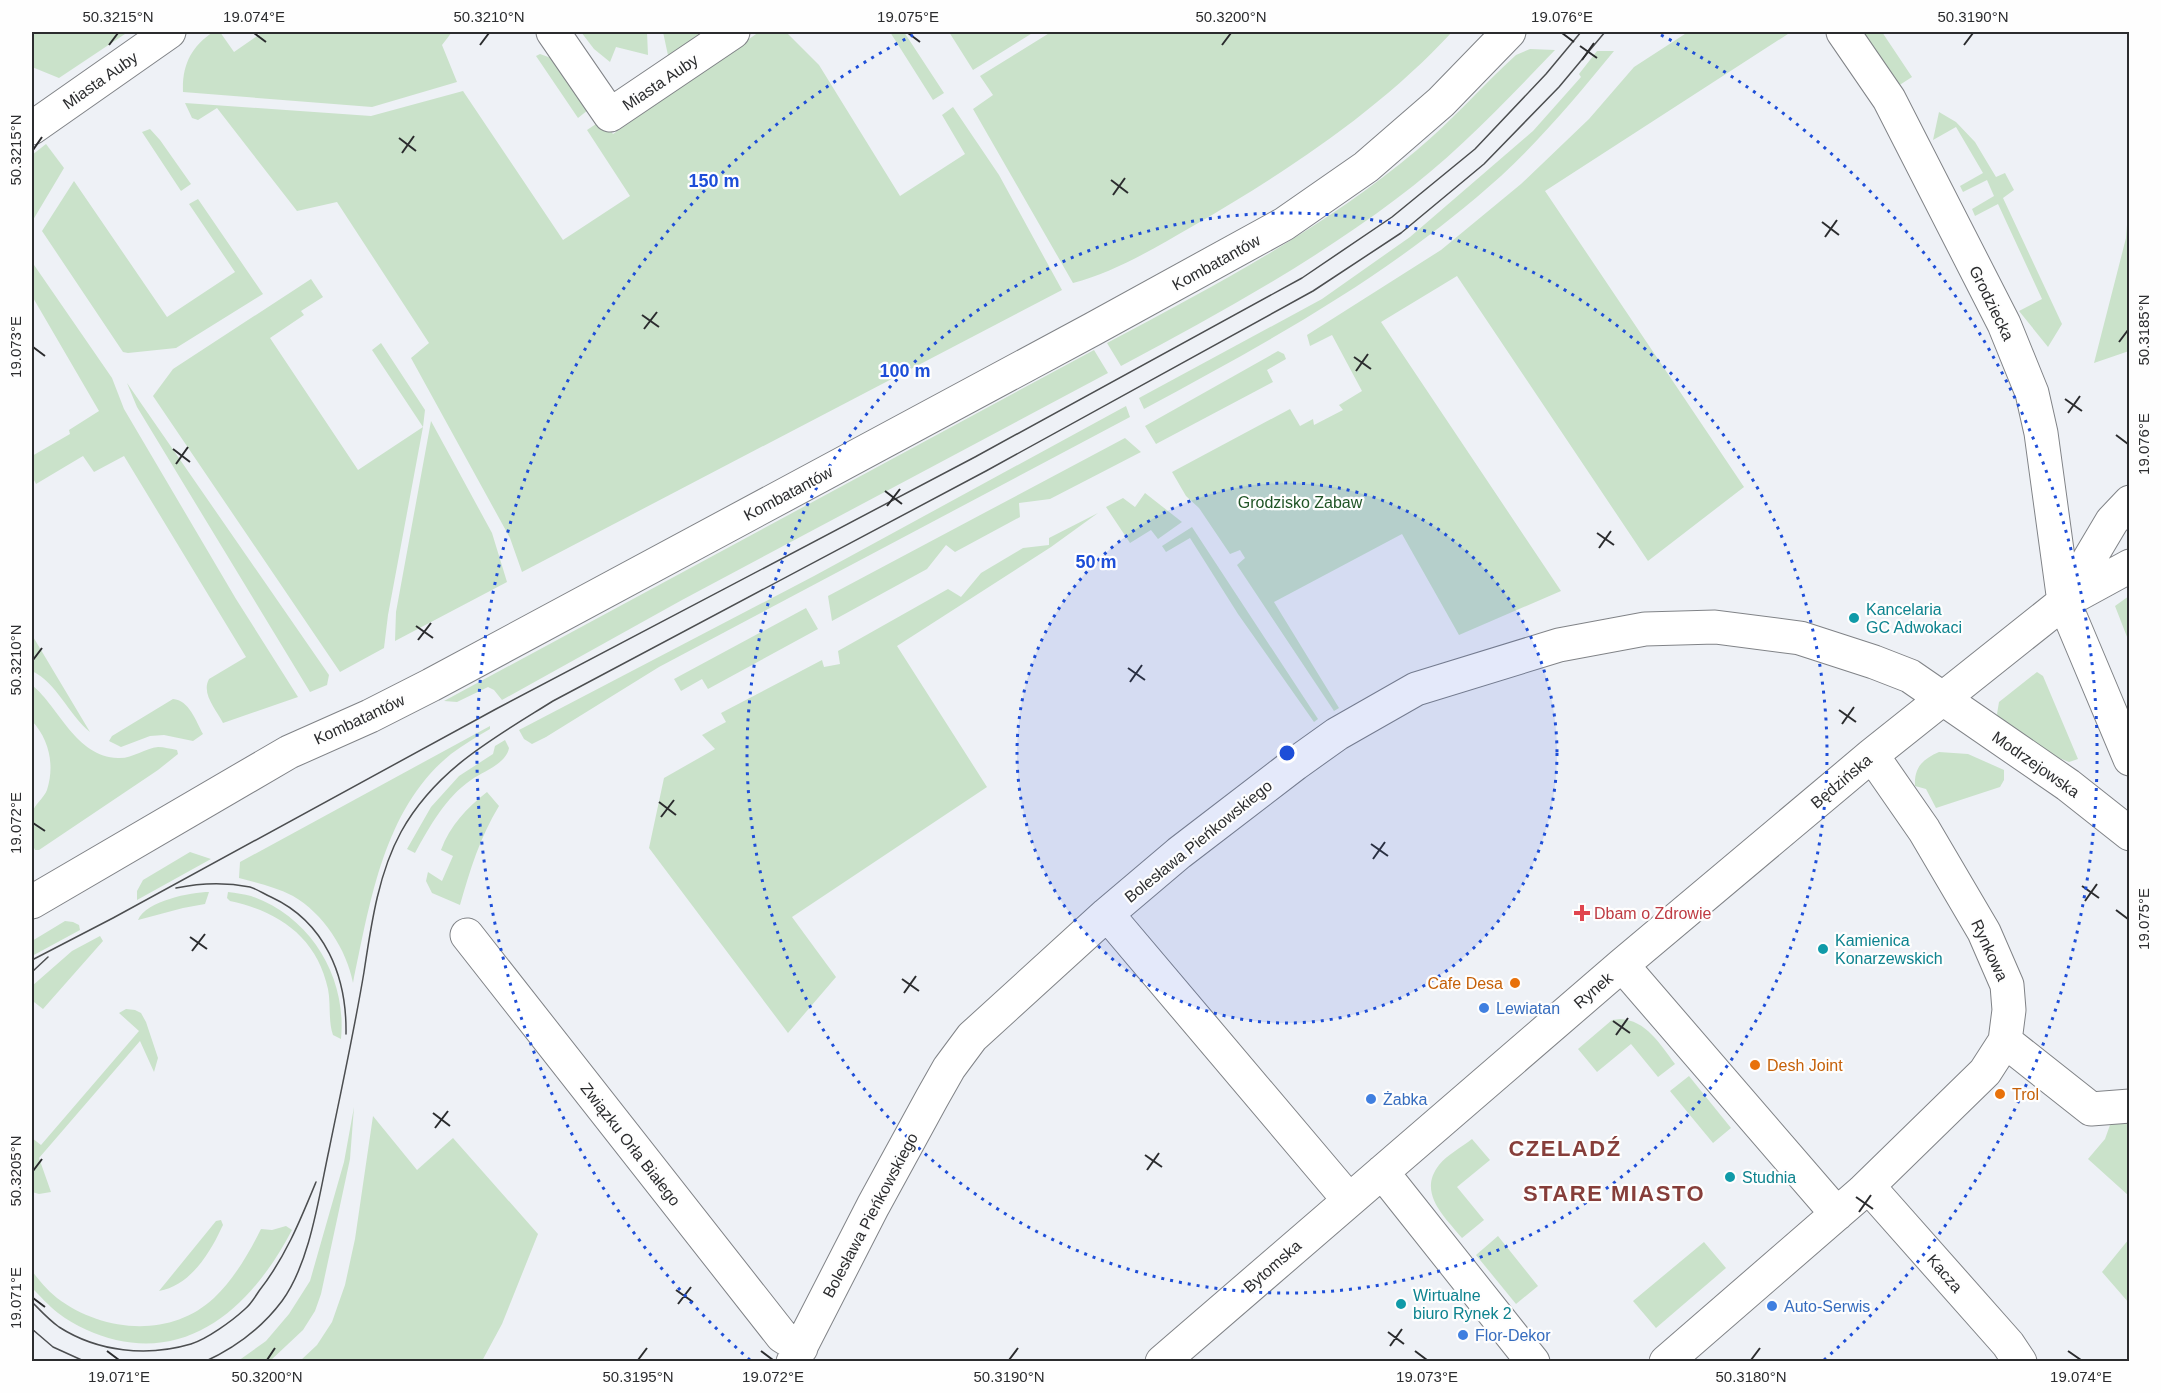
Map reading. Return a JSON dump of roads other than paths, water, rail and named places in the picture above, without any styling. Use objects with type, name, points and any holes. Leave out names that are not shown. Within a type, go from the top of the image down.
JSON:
[{"type":"street","name":"Miasta Auby","points":[[32,128],[169,32]]},
{"type":"street","name":"Miasta Auby","points":[[554,32],[610,115],[733,32]]},
{"type":"street","name":"Kombatantów","points":[[32,902],[289,752],[370,716],[431,685],[1284,224],[1366,167],[1441,102],[1509,32]]},
{"type":"street","name":"Grodziecka","points":[[1843,32],[1889,99],[2004,324],[2032,393],[2041,433],[2064,602],[2130,759]]},
{"type":"street","name":"Będzińska","points":[[2064,602],[2112,521],[2130,502]]},
{"type":"street","name":"Będzińska","points":[[1622,965],[1872,754],[2064,602],[2130,566]]},
{"type":"street","name":"Bolesława Pieńkowskiego","points":[[797,1355],[873,1206],[949,1068],[972,1037],[1107,914],[1179,853],[1295,764],[1353,724],[1416,689],[1559,645],[1645,629],[1715,627],[1800,638],[1910,676],[1941,699]]},
{"type":"street","name":"Modrzejowska","points":[[1941,699],[2068,784],[2130,834]]},
{"type":"street","name":"Rynkowa","points":[[1837,1214],[1985,1072],[2004,1041],[2009,1010],[2007,985],[1984,932],[1924,830],[1872,754]]},
{"type":"street","points":[[1107,914],[1349,1200]]},
{"type":"street","name":"Związku Orła Białego","points":[[467,935],[797,1355]]},
{"type":"street","name":"Rynek","points":[[1382,1172],[1622,965],[1837,1214]]},
{"type":"street","points":[[2004,1041],[2091,1109],[2130,1106]]},
{"type":"street","points":[[1382,1172],[1533,1362]]},
{"type":"street","name":"Bytomska","points":[[1162,1362],[1382,1172]]},
{"type":"street","name":"Kacza","points":[[1868,1186],[2008,1344],[2020,1362]]},
{"type":"street","points":[[1666,1362],[1837,1214]]},
{"type":"tram line","points":[[32,960],[496,709],[975,457],[1302,278],[1392,217],[1475,149],[1546,74],[1581,32]]},
{"type":"tram line","points":[[204,1362],[237,1344],[256,1329],[282,1301],[300,1268],[317,1208],[381,883],[386,865],[401,832],[431,790],[488,742],[553,701],[986,471],[1313,291],[1401,233],[1484,164],[1559,87],[1605,32]]},
{"type":"tram line","points":[[176,888],[213,884],[250,887],[290,908],[306,921],[319,936],[337,972],[345,1012],[346,1034]]},
{"type":"tram line","points":[[32,972],[48,957]]},
{"type":"tram line","points":[[32,1302],[59,1327],[106,1347],[140,1351],[174,1348],[197,1342],[226,1324],[253,1300],[284,1252],[316,1182]]},
{"type":"tram line","points":[[32,1329],[53,1347],[86,1362]]},
{"type":"place","name":"Kancelaria GC Adwokaci","points":[[1854,618]]},
{"type":"place","name":"Dbam o Zdrowie","points":[[1582,913]]},
{"type":"place","name":"Kamienica Konarzewskich","points":[[1823,949]]},
{"type":"place","name":"Cafe Desa","points":[[1515,983]]},
{"type":"place","name":"Lewiatan","points":[[1484,1008]]},
{"type":"place","name":"Desh Joint","points":[[1755,1065]]},
{"type":"place","name":"Trol","points":[[2000,1094]]},
{"type":"place","name":"Żabka","points":[[1371,1099]]},
{"type":"place","name":"Studnia","points":[[1730,1177]]},
{"type":"place","name":"Wirtualne biuro Rynek 2","points":[[1401,1304]]},
{"type":"place","name":"Auto-Serwis","points":[[1772,1306]]},
{"type":"place","name":"Flor-Dekor","points":[[1463,1335]]},
{"type":"district","name":"CZELADŹ","points":[[1565,1148]]},
{"type":"district","name":"STARE MIASTO","points":[[1614,1193]]},
{"type":"park label","name":"Grodzisko Zabaw","points":[[1300,502]]}]
